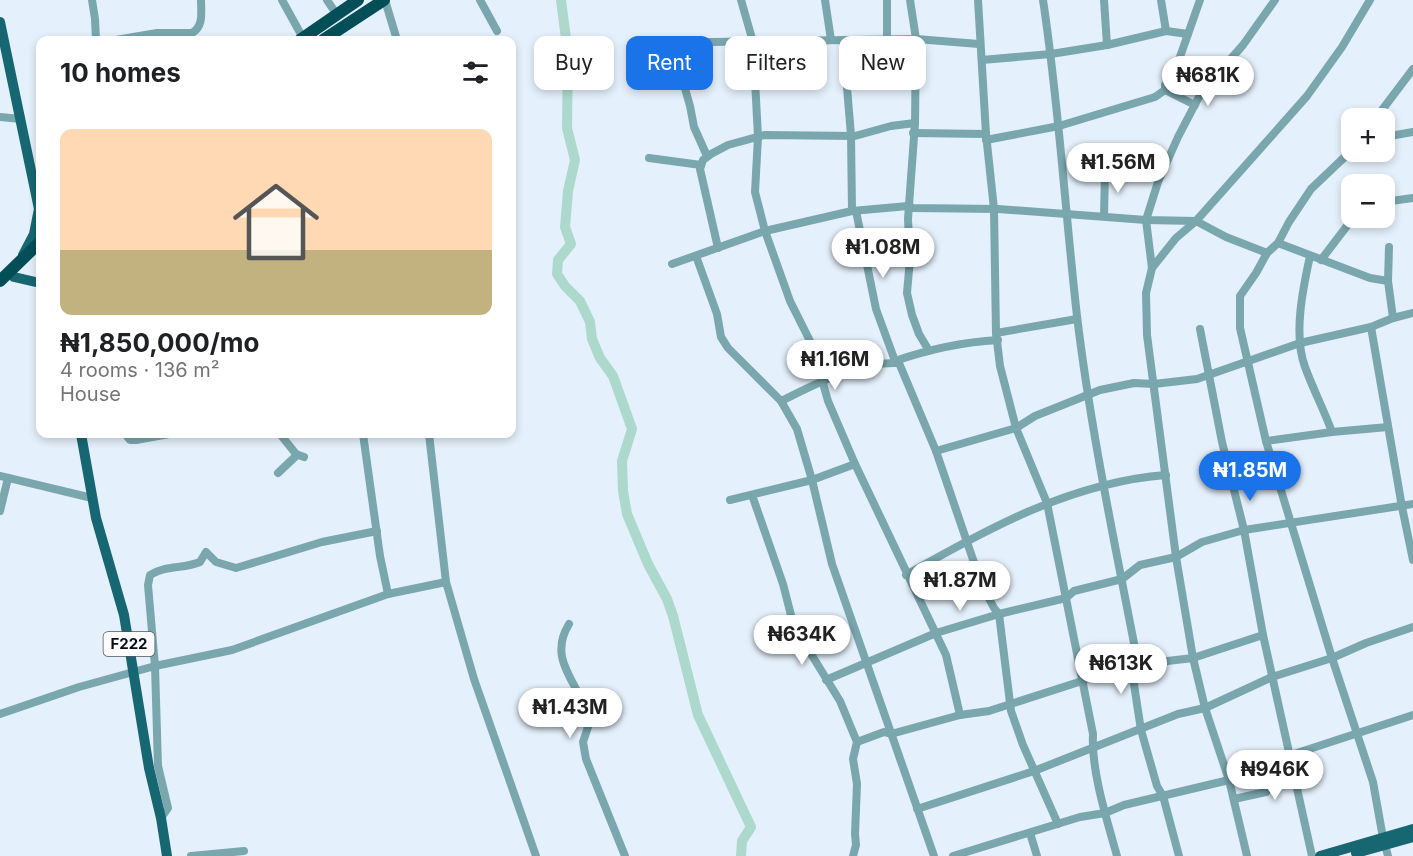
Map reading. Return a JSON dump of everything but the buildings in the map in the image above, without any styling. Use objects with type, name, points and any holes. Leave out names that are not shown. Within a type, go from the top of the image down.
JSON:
[{"type":"highway","points":[[328,36],[384,0]]},
{"type":"highway","points":[[306,36],[353,1]]},
{"type":"highway","points":[[0,281],[36,246]]},
{"type":"highway","points":[[0,292],[36,257]]},
{"type":"main road","points":[[0,22],[1,37],[36,190]]},
{"type":"main road","points":[[19,263],[36,226]]},
{"type":"main road","points":[[14,277],[36,282]]},
{"type":"main road","name":"F222","points":[[82,438],[96,518],[124,615],[153,767],[167,856]]},
{"type":"main road","points":[[1385,846],[1413,829]]},
{"type":"main road","points":[[1320,856],[1385,846],[1413,837]]},
{"type":"street","points":[[92,0],[96,36]]},
{"type":"street","points":[[139,36],[196,31],[201,21],[201,0]]},
{"type":"street","points":[[282,0],[300,36]]},
{"type":"street","points":[[327,0],[337,15]]},
{"type":"street","points":[[384,0],[396,36]]},
{"type":"street","points":[[480,0],[497,31]]},
{"type":"street","points":[[741,0],[751,36]]},
{"type":"street","points":[[825,0],[831,40]]},
{"type":"street","points":[[887,0],[887,36]]},
{"type":"street","points":[[910,0],[916,36]]},
{"type":"street","points":[[978,0],[986,137],[994,209],[997,336],[1003,381],[1016,428],[1047,503],[1092,734],[1092,748],[1117,856]]},
{"type":"street","points":[[1043,0],[1059,126],[1077,318],[1104,485],[1138,664],[1132,678],[1141,730],[1157,786],[1163,796],[1179,856]]},
{"type":"street","points":[[1104,0],[1107,45]]},
{"type":"street","points":[[1161,0],[1166,31]]},
{"type":"street","points":[[1166,90],[1200,0]]},
{"type":"street","points":[[1247,856],[1229,780],[1205,708],[1193,658],[1176,557],[1148,335],[1146,293],[1152,268],[1146,220],[1158,182],[1178,137],[1202,93],[1243,45],[1275,0]]},
{"type":"street","points":[[1152,268],[1176,238],[1196,221],[1307,96],[1342,47],[1370,0]]},
{"type":"street","points":[[982,60],[1051,54],[1107,45],[1166,31],[1188,34]]},
{"type":"street","points":[[827,40],[839,40]]},
{"type":"street","points":[[926,40],[979,44]]},
{"type":"street","points":[[1384,108],[1413,69]]},
{"type":"street","points":[[685,90],[694,126],[706,156]]},
{"type":"street","points":[[756,90],[758,137],[755,192],[765,231],[790,301],[812,345],[828,401],[906,575],[946,655],[960,715]]},
{"type":"street","points":[[847,90],[854,211],[876,309],[936,451],[981,583],[999,614],[1011,711],[1034,771],[1058,824]]},
{"type":"street","points":[[915,90],[908,206],[910,259],[907,293],[915,325],[928,349]]},
{"type":"street","points":[[1166,90],[1195,105]]},
{"type":"street","points":[[913,133],[986,137],[1059,126],[1155,97],[1166,90]]},
{"type":"street","points":[[0,117],[21,119]]},
{"type":"street","points":[[718,248],[702,181],[701,165],[706,156],[728,145],[758,137],[856,136],[891,126],[915,123]]},
{"type":"street","points":[[1395,135],[1413,132]]},
{"type":"street","points":[[649,158],[701,165]]},
{"type":"street","points":[[1341,160],[1311,189],[1278,243],[1267,253],[1240,296],[1240,328],[1266,441],[1372,782],[1385,846]]},
{"type":"street","points":[[1104,216],[1106,172]]},
{"type":"street","points":[[1395,200],[1413,198]]},
{"type":"street","points":[[672,264],[765,231],[854,211],[908,206],[1196,221],[1226,237],[1267,253]]},
{"type":"street","points":[[1322,260],[1346,228]]},
{"type":"street","points":[[1278,243],[1370,278],[1388,281]]},
{"type":"street","points":[[1389,247],[1388,281],[1393,318]]},
{"type":"street","points":[[696,256],[717,314],[721,337],[728,348],[781,401],[797,429],[832,564],[934,856]]},
{"type":"street","points":[[1310,256],[1302,303],[1300,343],[1305,365],[1332,432]]},
{"type":"street","points":[[936,451],[1016,428],[1035,416],[1100,390],[1134,383],[1154,384],[1197,379],[1300,343],[1371,327],[1413,313]]},
{"type":"street","points":[[781,401],[822,381],[928,349],[1077,318]]},
{"type":"street","points":[[1371,327],[1413,560]]},
{"type":"street","points":[[1200,329],[1221,442],[1244,530],[1263,636],[1312,856]]},
{"type":"street","points":[[1266,441],[1388,427]]},
{"type":"street","points":[[128,438],[130,440],[143,438]]},
{"type":"street","points":[[278,473],[301,456],[284,438]]},
{"type":"street","points":[[364,438],[388,594]]},
{"type":"street","points":[[429,438],[446,582],[474,679],[536,856]]},
{"type":"street","points":[[730,500],[812,480],[855,464]]},
{"type":"street","points":[[906,575],[966,541],[1047,503],[1104,485],[1166,475]]},
{"type":"street","points":[[0,511],[4,477],[92,498]]},
{"type":"street","points":[[752,495],[783,584],[792,619],[840,701],[857,742],[854,759],[857,784],[854,856]]},
{"type":"street","points":[[826,680],[936,633],[999,614],[1066,598],[1074,591],[1122,579],[1140,565],[1176,557],[1202,542],[1244,530],[1413,504]]},
{"type":"street","points":[[153,767],[155,666],[148,585],[150,575],[157,571],[200,562],[206,552],[216,562],[236,568],[322,542],[377,531]]},
{"type":"street","points":[[0,714],[79,687],[155,666],[232,650],[388,594],[446,582]]},
{"type":"street","points":[[569,624],[563,636],[560,653],[588,715],[589,724],[583,742],[589,772],[625,856]]},
{"type":"street","points":[[917,809],[1034,771],[1178,714],[1205,708],[1272,676],[1332,658],[1366,643],[1413,627]]},
{"type":"street","points":[[857,742],[884,732],[891,734],[960,715],[989,711],[1082,681],[1108,668],[1193,658],[1263,636]]},
{"type":"street","points":[[953,856],[1080,817],[1106,813],[1124,805],[1229,780],[1291,754],[1413,715]]},
{"type":"street","points":[[1234,799],[1266,792],[1258,768]]},
{"type":"street","points":[[1030,833],[1037,856]]},
{"type":"street","points":[[191,856],[244,851]]},
{"type":"waterway","points":[[561,0],[568,54],[567,128],[575,160],[568,191],[565,227],[571,244],[558,260],[557,274],[580,301],[590,322],[592,339],[600,358],[613,376],[632,429],[622,461],[623,491],[627,514],[648,564],[667,599],[698,715],[751,827],[742,841],[741,856]]}]
